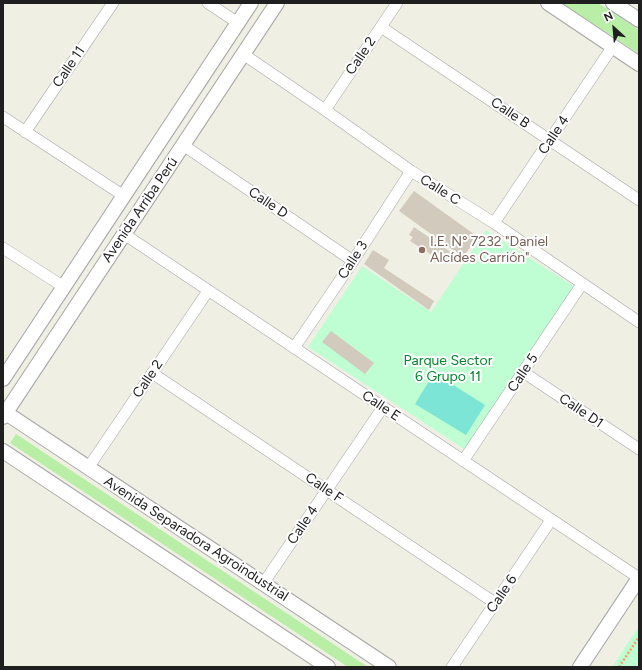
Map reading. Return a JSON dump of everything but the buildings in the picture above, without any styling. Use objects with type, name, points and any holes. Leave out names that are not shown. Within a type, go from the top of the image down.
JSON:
[{"type":"street","name":"Calle 11","points":[[25,132],[113,3]]},
{"type":"street","points":[[208,3],[238,23]]},
{"type":"street","name":"Avenida Arriba Perú","points":[[3,379],[251,3]]},
{"type":"street","name":"Avenida Arriba Perú","points":[[4,414],[277,3]]},
{"type":"street","name":"Calle 2","points":[[325,110],[397,3]]},
{"type":"street","points":[[548,3],[639,64]]},
{"type":"street","points":[[613,3],[637,15]]},
{"type":"street","name":"Calle B","points":[[381,27],[639,200]]},
{"type":"street","name":"Calle 4","points":[[494,223],[613,46]]},
{"type":"street","name":"Calle C","points":[[243,54],[410,171],[494,223],[639,322]]},
{"type":"street","points":[[3,117],[124,196]]},
{"type":"street","name":"Calle D","points":[[183,145],[353,261]]},
{"type":"street","name":"Calle 3","points":[[294,348],[353,261],[410,171]]},
{"type":"street","name":"Calle E","points":[[124,234],[639,578]]},
{"type":"street","points":[[3,248],[64,287]]},
{"type":"street","name":"Calle 5","points":[[463,461],[582,284]]},
{"type":"street","name":"Calle 2","points":[[88,468],[208,291]]},
{"type":"street","name":"Calle D1","points":[[524,372],[639,449]]},
{"type":"street","name":"Calle F","points":[[152,373],[496,603]]},
{"type":"street","name":"Calle 4","points":[[263,584],[383,407]]},
{"type":"street","name":"Avenida Separadora Agroindustrial","points":[[4,414],[389,667]]},
{"type":"street","points":[[3,451],[328,667]]},
{"type":"street","name":"Calle 6","points":[[452,667],[552,520]]},
{"type":"street","points":[[580,667],[639,578]]},
{"type":"path","points":[[619,667],[639,637]]},
{"type":"green space","points":[[562,3],[598,3],[639,30],[639,54]]},
{"type":"green space","name":"Parque Sector 6 Grupo 11","points":[[486,230],[575,287],[464,449],[308,347],[362,266],[431,312]]},
{"type":"green space","points":[[16,434],[368,667],[348,667],[10,443]]},
{"type":"green space","points":[[639,626],[639,667],[612,667]]},
{"type":"shaded area","points":[[434,373],[485,405],[466,435],[415,404]]},
{"type":"place","name":"I.E. N° 7232 \"Daniel Alcídes Carrión\"","points":[[422,250]]}]
